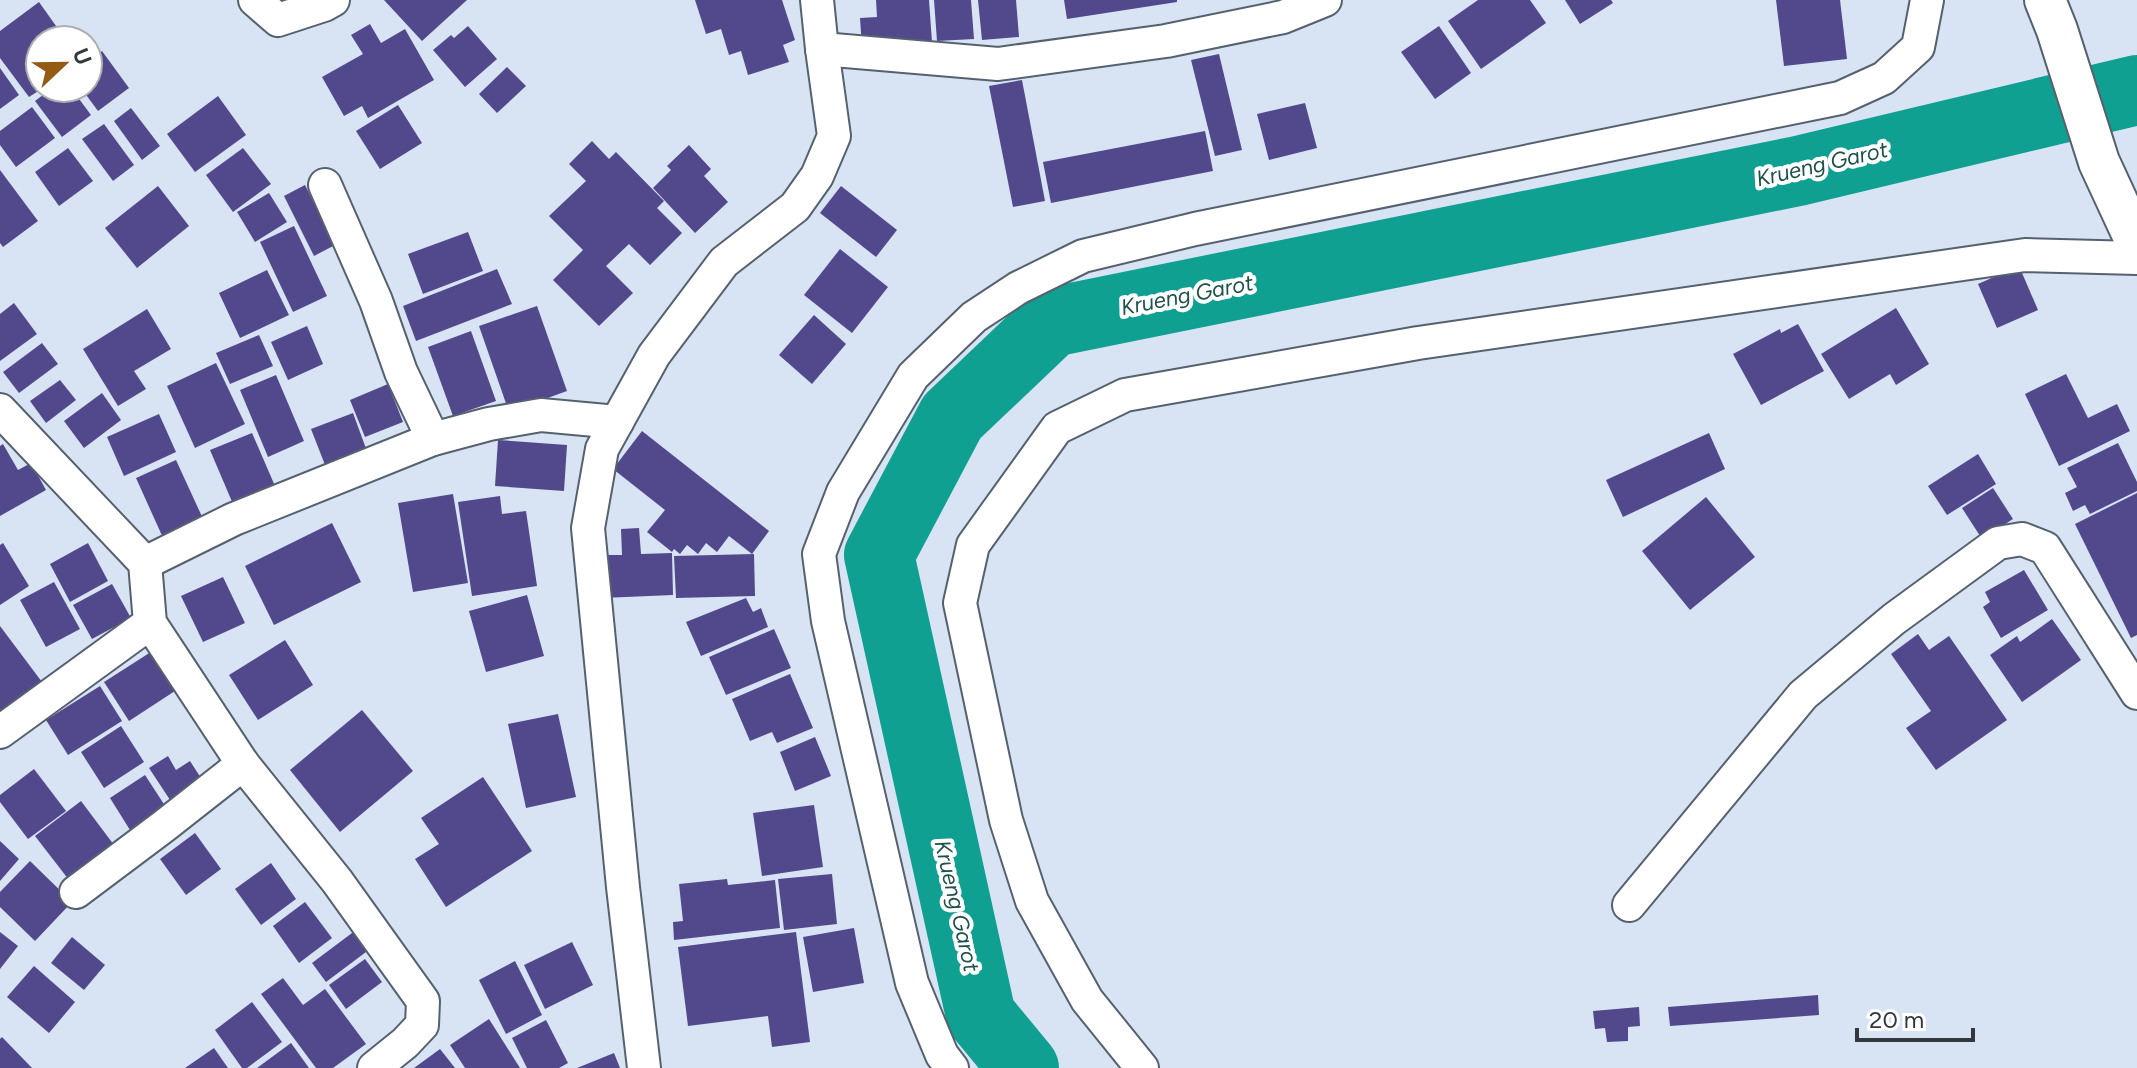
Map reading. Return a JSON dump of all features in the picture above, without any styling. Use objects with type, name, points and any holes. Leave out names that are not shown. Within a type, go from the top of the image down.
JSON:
[{"type":"street","points":[[255,0],[278,20],[333,0]]},
{"type":"street","points":[[644,1068],[588,528],[602,449],[654,355],[724,262],[795,207],[817,176],[834,136],[817,0]]},
{"type":"street","points":[[822,49],[998,64],[1166,41],[1283,17],[1325,0]]},
{"type":"street","points":[[952,1068],[942,1055],[912,983],[828,621],[819,554],[843,492],[913,376],[974,317],[1018,288],[1083,256],[1195,229],[1840,98],[1884,78],[1918,47],[1927,0]]},
{"type":"street","points":[[2051,15],[2099,162],[2137,244]]},
{"type":"street","points":[[325,185],[376,301],[401,372],[433,439]]},
{"type":"street","points":[[1142,1068],[1087,1000],[1032,901],[1006,820],[960,603],[973,545],[1057,428],[1125,395],[1418,343],[2025,255],[2137,258]]},
{"type":"street","points":[[0,410],[145,563],[150,623],[243,764],[337,881],[423,1001],[422,1025],[374,1068]]},
{"type":"street","points":[[145,563],[234,519],[433,439],[489,424],[541,415],[617,422]]},
{"type":"street","points":[[1629,905],[1803,695],[1894,619],[1998,543],[2022,539],[2045,548],[2137,693]]},
{"type":"street","points":[[0,732],[150,623]]},
{"type":"street","points":[[76,892],[243,764]]},
{"type":"building","points":[[384,0],[467,0],[422,41]]},
{"type":"building","points":[[695,0],[782,0],[795,40],[783,45],[789,62],[748,75],[741,51],[729,55],[721,29],[706,34]]},
{"type":"building","points":[[876,0],[929,0],[932,42],[862,47],[860,18],[877,17]]},
{"type":"building","points":[[934,0],[971,0],[974,39],[937,41]]},
{"type":"building","points":[[978,0],[1016,0],[1019,37],[982,40]]},
{"type":"building","points":[[1064,0],[1177,0],[1177,2],[1067,19]]},
{"type":"building","points":[[1478,0],[1530,0],[1546,23],[1481,69],[1448,21]]},
{"type":"building","points":[[1565,0],[1611,0],[1613,3],[1580,24]]},
{"type":"building","points":[[1776,0],[1840,0],[1847,59],[1784,66]]},
{"type":"building","points":[[39,2],[55,24],[24,24],[24,90],[0,58],[0,31]]},
{"type":"building","points":[[370,24],[381,43],[405,29],[434,80],[368,118],[362,106],[344,116],[322,77],[363,54],[351,35]]},
{"type":"building","points":[[468,26],[497,59],[465,87],[433,50]]},
{"type":"building","points":[[1439,26],[1471,73],[1435,99],[1401,52]]},
{"type":"building","points":[[104,54],[129,88],[98,111],[93,104],[104,104]]},
{"type":"building","points":[[1219,54],[1242,150],[1215,156],[1191,60]]},
{"type":"building","points":[[507,67],[526,86],[497,113],[479,94]]},
{"type":"building","points":[[0,68],[19,95],[0,109]]},
{"type":"building","points":[[1022,80],[1045,201],[1013,207],[989,86]]},
{"type":"building","points":[[218,96],[246,135],[195,172],[167,134]]},
{"type":"building","points":[[1305,103],[1317,148],[1269,160],[1257,114]]},
{"type":"building","points":[[37,104],[83,104],[91,115],[62,137]]},
{"type":"building","points":[[398,105],[422,143],[380,169],[356,131]]},
{"type":"building","points":[[32,107],[55,138],[16,167],[0,145],[0,131]]},
{"type":"building","points":[[131,108],[160,146],[142,160],[114,121]]},
{"type":"building","points":[[104,124],[134,165],[113,181],[82,139]]},
{"type":"building","points":[[1205,131],[1213,171],[1051,203],[1043,162]]},
{"type":"building","points":[[592,141],[609,159],[616,152],[664,201],[657,208],[682,233],[650,265],[629,244],[606,266],[633,293],[599,326],[553,280],[583,250],[549,216],[586,181],[569,164]]},
{"type":"building","points":[[689,145],[711,169],[704,176],[728,202],[695,233],[653,188],[671,170],[667,166]]},
{"type":"building","points":[[68,148],[93,181],[59,206],[35,172]]},
{"type":"building","points":[[243,148],[271,184],[233,212],[206,175]]},
{"type":"building","points":[[0,170],[38,221],[3,247],[0,243]]},
{"type":"building","points":[[305,185],[335,245],[314,256],[284,196]]},
{"type":"building","points":[[158,186],[189,226],[137,268],[105,228]]},
{"type":"building","points":[[841,186],[897,230],[876,257],[820,213]]},
{"type":"building","points":[[269,193],[287,222],[255,242],[237,212]]},
{"type":"building","points":[[294,226],[327,296],[293,312],[260,242]]},
{"type":"building","points":[[468,232],[483,271],[423,294],[408,254]]},
{"type":"building","points":[[840,249],[888,287],[852,333],[804,295]]},
{"type":"building","points":[[2019,266],[2038,310],[1997,328],[1978,284]]},
{"type":"building","points":[[497,269],[512,304],[416,341],[403,306]]},
{"type":"building","points":[[267,270],[289,315],[240,338],[219,293]]},
{"type":"building","points":[[14,303],[37,334],[0,361],[0,314]]},
{"type":"building","points":[[537,306],[567,391],[509,412],[479,326]]},
{"type":"building","points":[[1896,308],[1929,364],[1896,385],[1890,374],[1849,399],[1821,354]]},
{"type":"building","points":[[147,309],[171,349],[134,371],[146,389],[118,406],[83,349]]},
{"type":"building","points":[[814,315],[846,344],[812,384],[779,355]]},
{"type":"building","points":[[1798,324],[1824,371],[1761,405],[1733,354],[1780,329],[1781,333]]},
{"type":"building","points":[[307,326],[323,364],[288,380],[271,342]]},
{"type":"building","points":[[471,331],[496,401],[453,416],[428,347]]},
{"type":"building","points":[[259,335],[273,366],[230,384],[216,353]]},
{"type":"building","points":[[42,343],[58,364],[19,393],[3,372]]},
{"type":"building","points":[[216,363],[245,424],[195,448],[167,386]]},
{"type":"building","points":[[2066,374],[2088,418],[2117,404],[2130,431],[2059,466],[2025,394]]},
{"type":"building","points":[[276,375],[304,441],[268,457],[240,390]]},
{"type":"building","points":[[60,380],[76,400],[46,423],[30,401]]},
{"type":"building","points":[[388,384],[403,422],[365,437],[350,400]]},
{"type":"building","points":[[102,393],[121,420],[84,448],[64,421]]},
{"type":"building","points":[[353,413],[368,454],[327,470],[311,429]]},
{"type":"building","points":[[159,414],[176,452],[124,476],[107,437]]},
{"type":"building","points":[[642,431],[769,531],[752,554],[729,536],[717,552],[706,543],[698,554],[687,545],[680,554],[674,549],[672,552],[647,532],[665,510],[613,469]]},
{"type":"building","points":[[252,433],[275,486],[233,504],[210,450]]},
{"type":"building","points":[[1709,433],[1725,469],[1623,517],[1606,480]]},
{"type":"building","points":[[498,440],[567,445],[564,491],[495,486]]},
{"type":"building","points":[[2118,443],[2137,482],[2137,491],[2090,514],[2085,505],[2073,511],[2065,493],[2077,487],[2067,468]]},
{"type":"building","points":[[3,444],[18,470],[31,463],[46,490],[0,516],[0,446]]},
{"type":"building","points":[[1978,454],[1996,484],[1947,515],[1928,486]]},
{"type":"building","points":[[176,460],[204,521],[164,540],[136,478]]},
{"type":"building","points":[[1993,488],[2013,519],[1982,539],[1962,508]]},
{"type":"building","points":[[2137,493],[2137,635],[2131,638],[2075,524]]},
{"type":"building","points":[[453,494],[468,583],[413,592],[398,503]]},
{"type":"building","points":[[500,496],[502,514],[526,511],[537,586],[472,596],[458,502]]},
{"type":"building","points":[[1706,497],[1755,557],[1690,610],[1642,551]]},
{"type":"building","points":[[332,523],[361,582],[274,625],[245,566]]},
{"type":"building","points":[[639,528],[641,554],[672,553],[673,595],[602,598],[601,555],[622,555],[621,529]]},
{"type":"building","points":[[3,543],[29,586],[0,605],[0,545]]},
{"type":"building","points":[[88,543],[108,581],[70,602],[50,564]]},
{"type":"building","points":[[754,554],[755,596],[676,598],[674,556]]},
{"type":"building","points":[[2024,570],[2048,610],[2001,638],[1983,607],[1990,602],[1985,592]]},
{"type":"building","points":[[223,577],[245,623],[203,642],[181,596]]},
{"type":"building","points":[[54,582],[80,629],[46,647],[20,600]]},
{"type":"building","points":[[112,584],[131,618],[92,639],[73,605]]},
{"type":"building","points":[[527,595],[544,656],[486,672],[469,611]]},
{"type":"building","points":[[746,598],[753,612],[761,608],[768,627],[701,656],[686,622]]},
{"type":"building","points":[[2052,619],[2081,660],[2022,702],[1990,655],[2017,636],[2020,642]]},
{"type":"building","points":[[0,626],[42,682],[0,714]]},
{"type":"building","points":[[774,629],[791,668],[726,695],[709,657]]},
{"type":"building","points":[[1918,634],[1929,650],[1949,636],[2007,720],[1936,770],[1906,728],[1931,711],[1891,654]]},
{"type":"building","points":[[285,640],[313,685],[258,720],[229,675]]},
{"type":"building","points":[[154,650],[178,689],[129,721],[104,682]]},
{"type":"building","points":[[790,674],[813,728],[777,743],[772,732],[750,741],[732,699]]},
{"type":"building","points":[[100,686],[122,721],[68,755],[46,720]]},
{"type":"building","points":[[362,710],[413,771],[340,832],[290,770]]},
{"type":"building","points":[[558,714],[576,797],[526,808],[508,724]]},
{"type":"building","points":[[121,726],[144,762],[104,788],[81,752]]},
{"type":"building","points":[[815,737],[831,776],[795,791],[780,752]]},
{"type":"building","points":[[168,756],[176,770],[190,761],[208,789],[176,809],[149,768]]},
{"type":"building","points":[[34,769],[66,811],[28,839],[0,802],[0,795]]},
{"type":"building","points":[[145,775],[171,815],[135,838],[110,798]]},
{"type":"building","points":[[483,777],[532,851],[446,907],[415,859],[439,844],[421,818]]},
{"type":"building","points":[[81,801],[114,845],[69,880],[35,836]]},
{"type":"building","points":[[814,805],[823,867],[762,876],[753,813]]},
{"type":"building","points":[[195,833],[221,869],[186,895],[160,859]]},
{"type":"building","points":[[0,841],[19,859],[0,881]]},
{"type":"building","points":[[30,861],[72,902],[35,941],[0,907],[0,892]]},
{"type":"building","points":[[271,863],[296,899],[261,925],[235,889]]},
{"type":"building","points":[[832,874],[837,924],[784,930],[778,879]]},
{"type":"building","points":[[727,879],[728,885],[775,880],[780,928],[674,940],[673,922],[683,921],[679,884]]},
{"type":"building","points":[[305,902],[332,938],[299,963],[273,926]]},
{"type":"building","points":[[854,928],[864,983],[813,992],[803,937]]},
{"type":"building","points":[[356,930],[370,949],[326,982],[312,963]]},
{"type":"building","points":[[0,932],[18,946],[0,969]]},
{"type":"building","points":[[796,932],[810,1042],[772,1047],[768,1016],[688,1026],[678,947]]},
{"type":"building","points":[[72,937],[105,965],[84,990],[51,963]]},
{"type":"building","points":[[572,942],[593,985],[545,1009],[524,965]]},
{"type":"building","points":[[365,959],[382,982],[346,1009],[329,985]]},
{"type":"building","points":[[515,961],[542,1015],[506,1034],[479,980]]},
{"type":"building","points":[[34,966],[75,1002],[49,1033],[7,997]]},
{"type":"building","points":[[283,978],[303,1005],[325,989],[366,1044],[333,1068],[316,1068],[261,994]]},
{"type":"building","points":[[1818,995],[1819,1015],[1670,1026],[1668,1007]]},
{"type":"building","points":[[252,1002],[282,1042],[247,1068],[242,1068],[215,1030]]},
{"type":"building","points":[[1639,1007],[1640,1026],[1628,1027],[1628,1041],[1607,1042],[1605,1028],[1595,1029],[1593,1011]]},
{"type":"building","points":[[489,1019],[520,1068],[465,1068],[450,1045]]},
{"type":"building","points":[[546,1020],[568,1063],[559,1068],[527,1068],[512,1038]]},
{"type":"building","points":[[2,1037],[32,1068],[0,1068]]},
{"type":"building","points":[[291,1043],[309,1068],[257,1068]]},
{"type":"building","points":[[214,1048],[228,1068],[185,1068]]},
{"type":"building","points":[[440,1049],[455,1068],[414,1068]]},
{"type":"building","points":[[614,1053],[620,1068],[577,1068]]},
{"type":"waterway","name":"Krueng Garot","points":[[1024,1068],[981,1016],[879,555],[952,417],[1052,322],[1798,171],[2137,90]]}]
